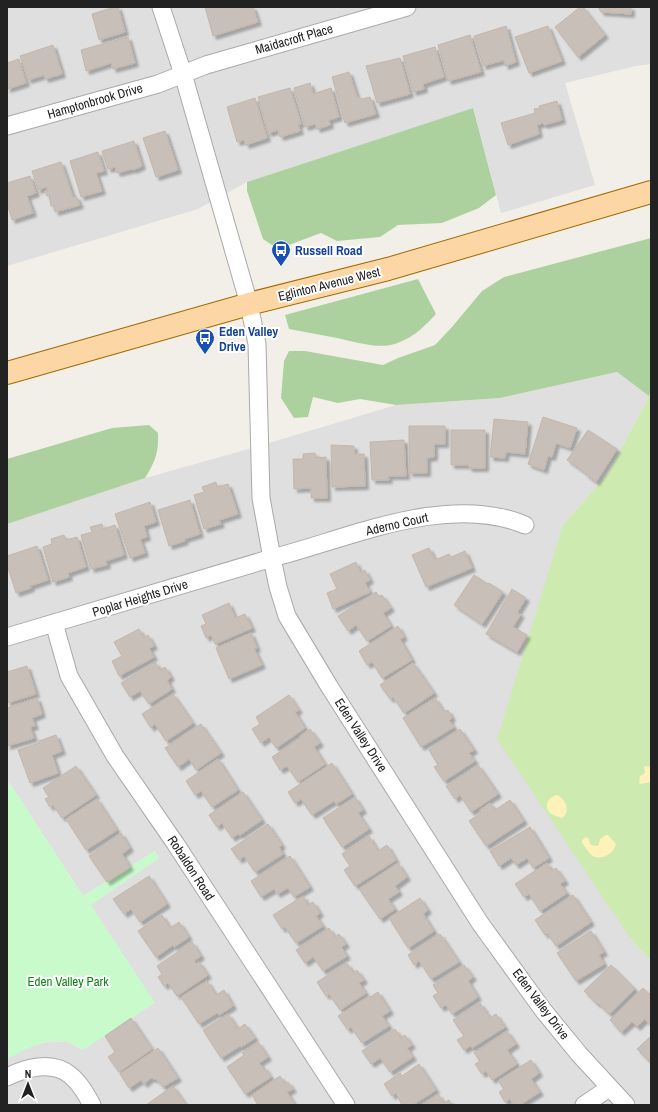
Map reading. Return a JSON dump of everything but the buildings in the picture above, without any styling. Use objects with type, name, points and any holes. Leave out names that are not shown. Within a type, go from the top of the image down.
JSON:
[{"type":"main road","name":"Eglinton Avenue West","points":[[7,373],[249,304],[388,269],[651,192]]},
{"type":"street","points":[[161,7],[183,74],[243,278],[249,304]]},
{"type":"street","name":"Maidacroft Place","points":[[183,74],[206,65],[407,7]]},
{"type":"street","name":"Hamptonbrook Drive","points":[[7,126],[158,84],[183,74]]},
{"type":"street","name":"Eden Valley Drive","points":[[249,304],[257,344],[261,498],[278,587],[287,616],[329,686],[480,923],[543,1010],[578,1054],[626,1105]]},
{"type":"street","name":"Aderno Court","points":[[272,558],[308,549],[387,524],[435,515],[459,513],[480,514],[511,519],[525,525]]},
{"type":"street","name":"Poplar Heights Drive","points":[[7,636],[54,624],[272,558]]},
{"type":"street","name":"Robaldon Road","points":[[54,624],[69,676],[115,756],[180,849],[346,1105]]},
{"type":"street","points":[[7,1077],[28,1068],[44,1066],[57,1068],[69,1074],[81,1086],[92,1105]]},
{"type":"street","points":[[584,1105],[609,1088]]},
{"type":"shaded area","points":[[7,7],[651,7],[651,64],[636,66],[565,83],[595,185],[501,213],[473,108],[247,182],[198,209],[7,266]]},
{"type":"shaded area","points":[[617,372],[649,396],[609,472],[563,525],[630,938],[651,961],[651,1105],[7,1105],[7,1059],[29,1047],[50,1041],[67,1042],[83,1050],[91,905],[159,858],[155,851],[83,896],[7,779],[7,517],[252,448],[396,405],[500,398]]},
{"type":"green space","points":[[473,108],[496,195],[479,208],[442,223],[398,225],[380,237],[337,241],[321,233],[278,249],[263,239],[247,191],[247,182]]},
{"type":"green space","points":[[651,238],[651,388],[649,396],[617,372],[500,398],[396,405],[360,399],[338,403],[313,397],[308,417],[294,418],[281,398],[284,361],[289,351],[305,351],[383,365],[435,345],[482,291],[504,277]]},
{"type":"green space","points":[[418,279],[436,314],[415,333],[405,340],[393,345],[369,345],[289,329],[285,315]]},
{"type":"green space","points":[[651,388],[651,961],[630,938],[497,739],[563,525],[609,472],[649,396]]},
{"type":"green space","points":[[149,425],[158,433],[158,446],[154,462],[145,478],[7,524],[7,459],[112,428]]},
{"type":"green space","name":"Eden Valley Park","points":[[7,779],[83,896],[155,851],[159,858],[91,905],[155,1003],[83,1050],[68,1043],[50,1041],[35,1045],[7,1059]]},
{"type":"sand","points":[[644,767],[651,767],[651,782],[640,784],[640,776],[645,773]]},
{"type":"sand","points":[[557,795],[563,799],[567,809],[562,818],[550,813],[547,807],[549,799]]},
{"type":"sand","points":[[608,835],[616,844],[613,850],[604,857],[600,858],[593,856],[582,843],[582,840],[586,837],[591,845],[597,846],[600,839]]},
{"type":"place","name":"Russell Road","points":[[281,267]]},
{"type":"place","name":"Eden Valley Drive","points":[[205,355]]}]
